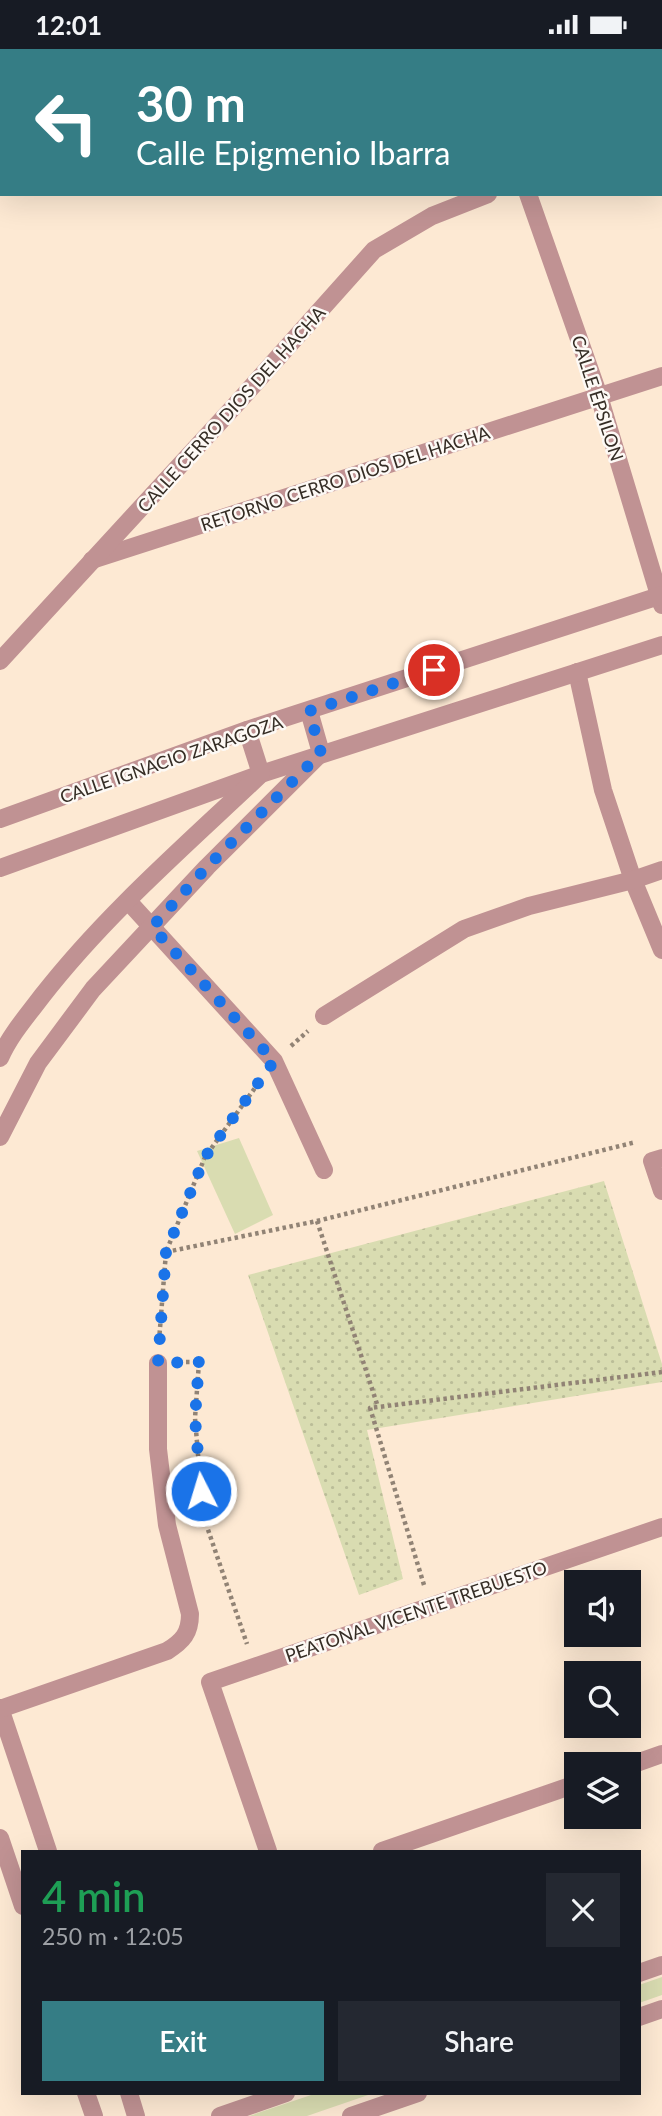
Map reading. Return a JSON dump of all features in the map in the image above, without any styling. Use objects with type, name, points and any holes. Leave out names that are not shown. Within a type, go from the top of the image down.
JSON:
[{"type":"street","name":"CALLE CERRO DIOS DEL HACHA","points":[[0,661],[232,410],[374,250],[432,216],[483,196]]},
{"type":"street","name":"CALLE ÉPSILON","points":[[529,196],[599,396],[661,599]]},
{"type":"street","name":"RETORNO CERRO DIOS DEL HACHA","points":[[91,560],[662,376]]},
{"type":"street","name":"CALLE IGNACIO ZARAGOZA","points":[[0,819],[247,730],[661,599]]},
{"type":"street","points":[[0,868],[321,753],[662,645]]},
{"type":"street","points":[[577,672],[603,790],[633,880],[662,950]]},
{"type":"street","points":[[309,711],[321,753]]},
{"type":"street","points":[[247,730],[261,774]]},
{"type":"street","points":[[0,1137],[46,1053],[93,989],[207,867],[321,753]]},
{"type":"street","points":[[0,1058],[7,1042],[67,964],[128,901],[261,774]]},
{"type":"street","points":[[324,1016],[464,929],[529,906],[662,870]]},
{"type":"street","points":[[128,901],[274,1061],[324,1170]]},
{"type":"street","points":[[657,1160],[662,1191]]},
{"type":"street","points":[[48,1850],[0,1709],[167,1651],[181,1642],[190,1628],[190,1614],[167,1525],[158,1449],[158,1363]]},
{"type":"street","name":"PEATONAL VICENTE TREBUESTO","points":[[268,1850],[210,1682],[662,1527]]},
{"type":"street","points":[[641,1761],[662,1754]]},
{"type":"street","points":[[385,1850],[564,1788]]},
{"type":"street","points":[[0,1838],[21,1900]]},
{"type":"street","points":[[641,1972],[662,1965]]},
{"type":"street","points":[[641,2016],[662,2009]]},
{"type":"street","points":[[87,2095],[94,2116]]},
{"type":"street","points":[[130,2095],[136,2116]]},
{"type":"street","points":[[220,2116],[280,2095]]},
{"type":"street","points":[[351,2116],[412,2095]]},
{"type":"path","points":[[254,1665],[203,1515],[195,1418],[199,1362],[158,1363],[166,1252],[205,1157],[274,1061],[324,1016]]},
{"type":"path","points":[[166,1252],[317,1221],[646,1140],[657,1160]]},
{"type":"path","points":[[317,1221],[378,1407]]},
{"type":"path","points":[[430,1605],[370,1408],[662,1372]]},
{"type":"green space","points":[[239,1138],[273,1215],[235,1234],[197,1151]]},
{"type":"green space","points":[[604,1181],[662,1364],[662,1382],[367,1430],[403,1579],[359,1595],[248,1275]]},
{"type":"green space","points":[[662,1977],[662,1995],[641,2002],[641,1984]]},
{"type":"green space","points":[[311,2095],[368,2095],[307,2116],[249,2116]]},
{"type":"route","points":[[201,1491],[195,1418],[199,1362],[158,1363],[166,1252],[205,1157],[274,1061],[152,927],[207,867],[321,753],[309,711],[434,670]]}]
